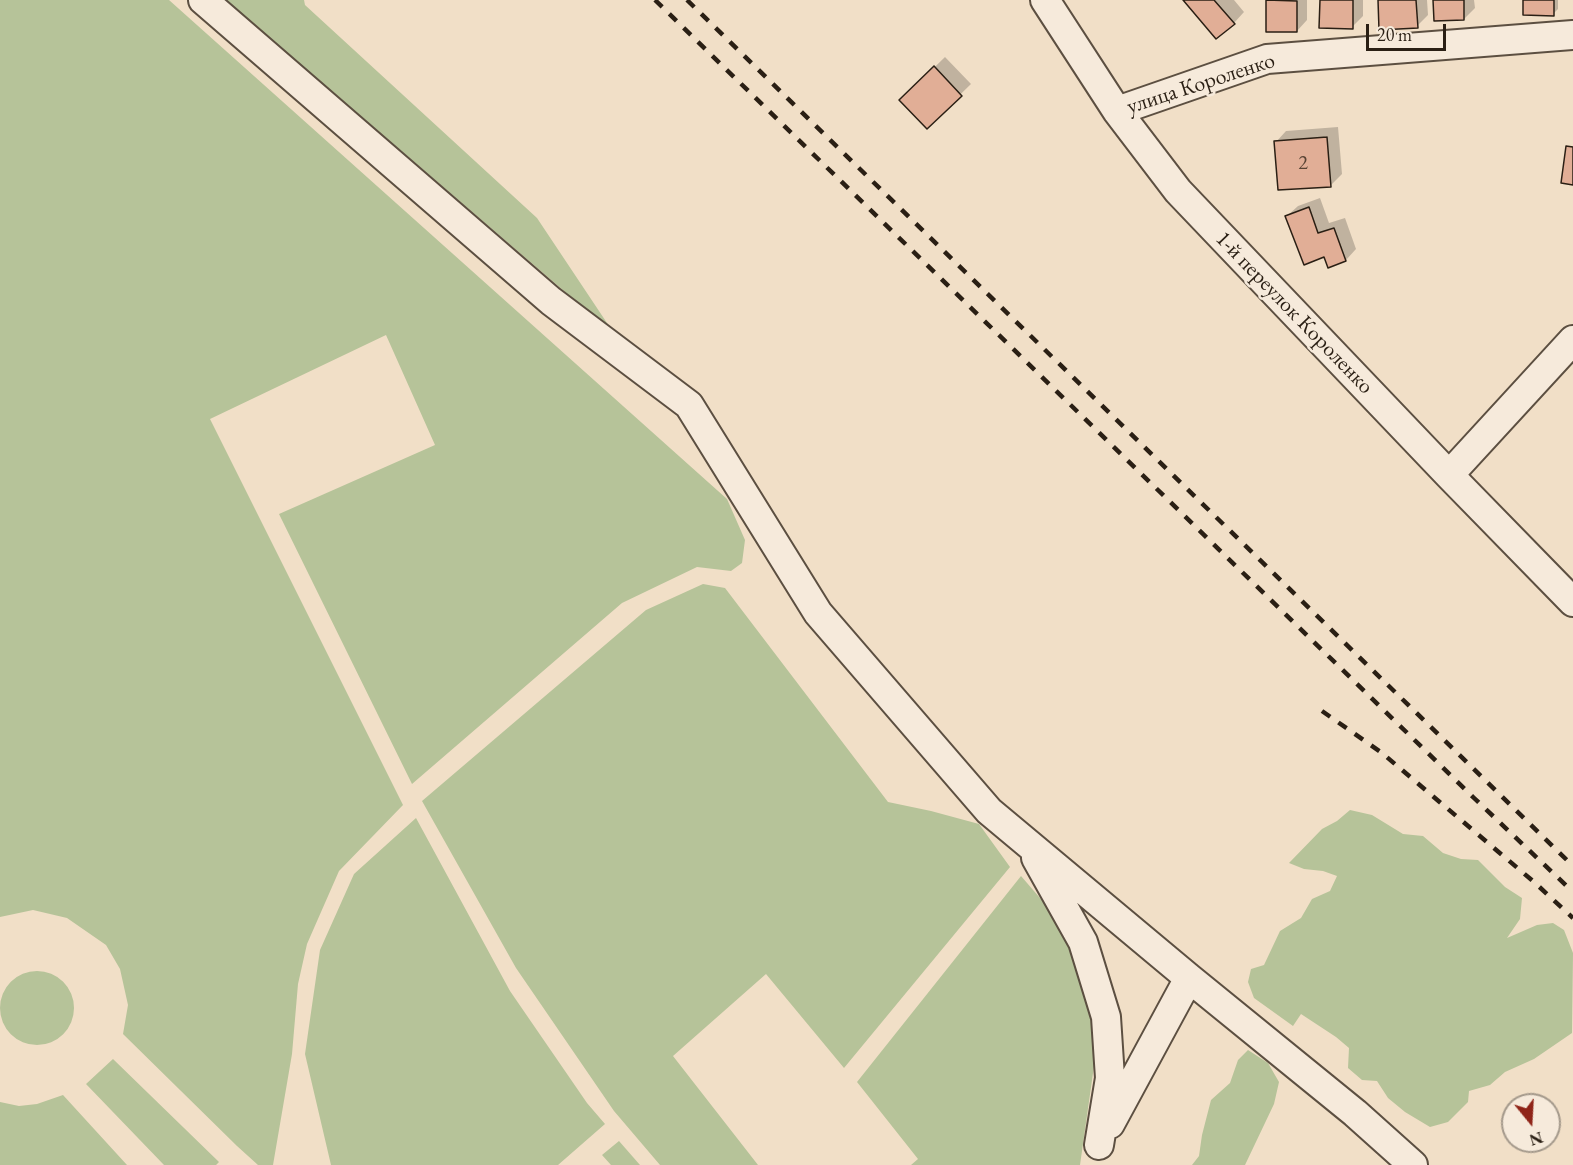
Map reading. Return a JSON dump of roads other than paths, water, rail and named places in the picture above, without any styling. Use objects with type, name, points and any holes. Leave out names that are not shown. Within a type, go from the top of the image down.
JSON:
[{"type":"street","points":[[204,0],[551,301],[689,405],[818,613],[989,811],[1355,1113],[1413,1165]]},
{"type":"street","name":"1-й переулок Короленко","points":[[1045,0],[1117,111],[1178,191],[1449,476],[1573,602]]},
{"type":"street","name":"улица Короленко","points":[[1117,111],[1268,59],[1573,35]]},
{"type":"street","points":[[1449,476],[1573,340]]},
{"type":"street","points":[[1028,843],[1083,942],[1106,1017],[1110,1078],[1097,1155]]},
{"type":"street","points":[[1097,1155],[1189,978]]},
{"type":"railway","points":[[655,0],[1573,892]]},
{"type":"railway","points":[[687,0],[1573,866]]},
{"type":"railway","points":[[1322,711],[1382,753],[1573,918]]}]
